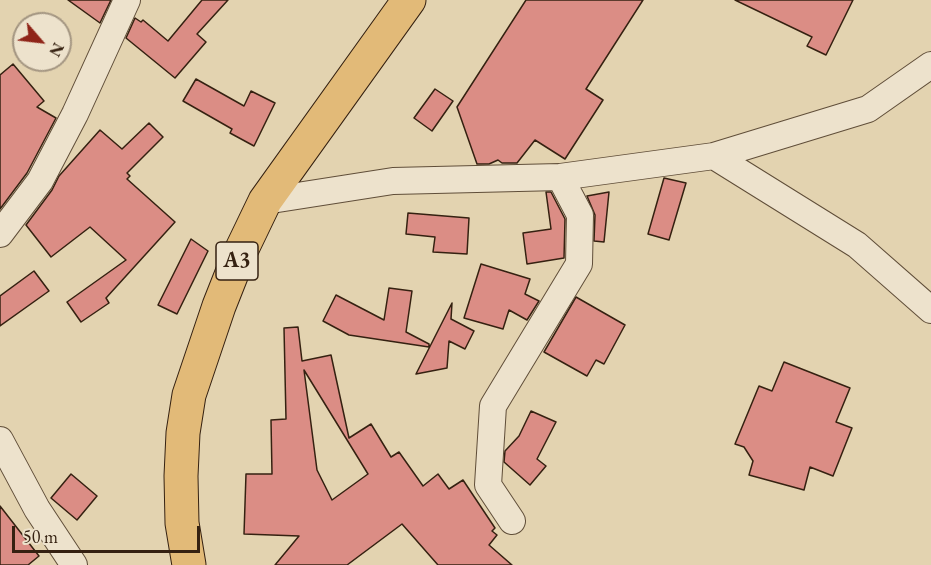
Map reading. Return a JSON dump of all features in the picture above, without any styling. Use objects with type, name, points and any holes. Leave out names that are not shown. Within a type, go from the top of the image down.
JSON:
[{"type":"highway","name":"A3","points":[[189,565],[182,523],[183,433],[189,395],[219,306],[240,253],[265,201],[409,0]]},
{"type":"street","points":[[0,234],[40,181],[75,114],[127,0]]},
{"type":"street","points":[[265,201],[393,181],[560,177],[714,156],[868,109],[931,65]]},
{"type":"street","points":[[714,156],[857,245],[931,310]]},
{"type":"street","points":[[512,521],[488,485],[493,406],[579,264],[580,216],[560,177]]},
{"type":"street","points":[[0,440],[37,508],[74,565]]},
{"type":"building","points":[[68,0],[111,0],[100,23]]},
{"type":"building","points":[[202,0],[228,0],[197,34],[206,42],[175,78],[126,38],[135,18],[141,22],[143,20],[168,41]]},
{"type":"building","points":[[526,0],[643,0],[586,89],[603,100],[565,159],[535,140],[517,163],[502,163],[498,160],[489,164],[477,164],[457,107]]},
{"type":"building","points":[[735,0],[853,0],[826,55],[807,46],[812,37]]},
{"type":"building","points":[[12,65],[12,72],[20,72],[44,101],[37,107],[56,118],[27,173],[0,209],[0,75]]},
{"type":"building","points":[[196,79],[244,106],[251,91],[275,103],[254,146],[230,133],[232,129],[183,101]]},
{"type":"building","points":[[435,89],[453,101],[432,131],[414,118]]},
{"type":"building","points":[[149,123],[163,137],[127,173],[130,176],[127,179],[175,222],[106,298],[109,303],[81,322],[67,302],[126,260],[90,227],[51,257],[26,225],[52,190],[59,176],[100,130],[122,149]]},
{"type":"building","points":[[664,178],[686,183],[669,240],[648,234]]},
{"type":"building","points":[[546,192],[551,192],[565,219],[564,258],[527,264],[523,233],[551,229]]},
{"type":"building","points":[[609,192],[604,242],[594,241],[595,215],[587,196]]},
{"type":"building","points":[[408,213],[469,218],[467,254],[433,252],[435,237],[406,234]]},
{"type":"building","points":[[191,239],[208,251],[177,314],[158,305]]},
{"type":"building","points":[[481,264],[530,279],[525,294],[539,301],[527,320],[509,310],[503,329],[464,318]]},
{"type":"building","points":[[34,271],[49,291],[0,326],[0,296]]},
{"type":"building","points":[[389,288],[412,291],[406,332],[429,344],[429,347],[349,335],[323,321],[336,295],[384,320]]},
{"type":"building","points":[[576,297],[625,325],[604,364],[596,360],[587,376],[544,352]]},
{"type":"building","points":[[452,303],[451,319],[474,331],[465,349],[449,341],[447,368],[416,374]]},
{"type":"building","points":[[298,327],[302,361],[331,355],[349,438],[371,424],[391,457],[399,452],[423,486],[438,474],[449,489],[463,480],[495,528],[492,531],[497,535],[489,545],[512,565],[438,565],[402,524],[347,565],[275,565],[299,536],[244,534],[246,474],[272,474],[271,420],[286,419],[284,328]],"holes":[[[304,370],[368,474],[332,500],[317,470]]]},
{"type":"building","points":[[784,362],[850,388],[836,422],[852,428],[833,476],[810,467],[804,490],[749,475],[753,461],[744,447],[735,444],[759,386],[772,391]]},
{"type":"building","points":[[531,411],[556,422],[537,459],[546,466],[530,485],[504,462],[505,451],[519,436]]},
{"type":"building","points":[[71,474],[97,496],[77,520],[51,498]]},
{"type":"building","points":[[0,506],[39,556],[28,565],[0,565]]}]
